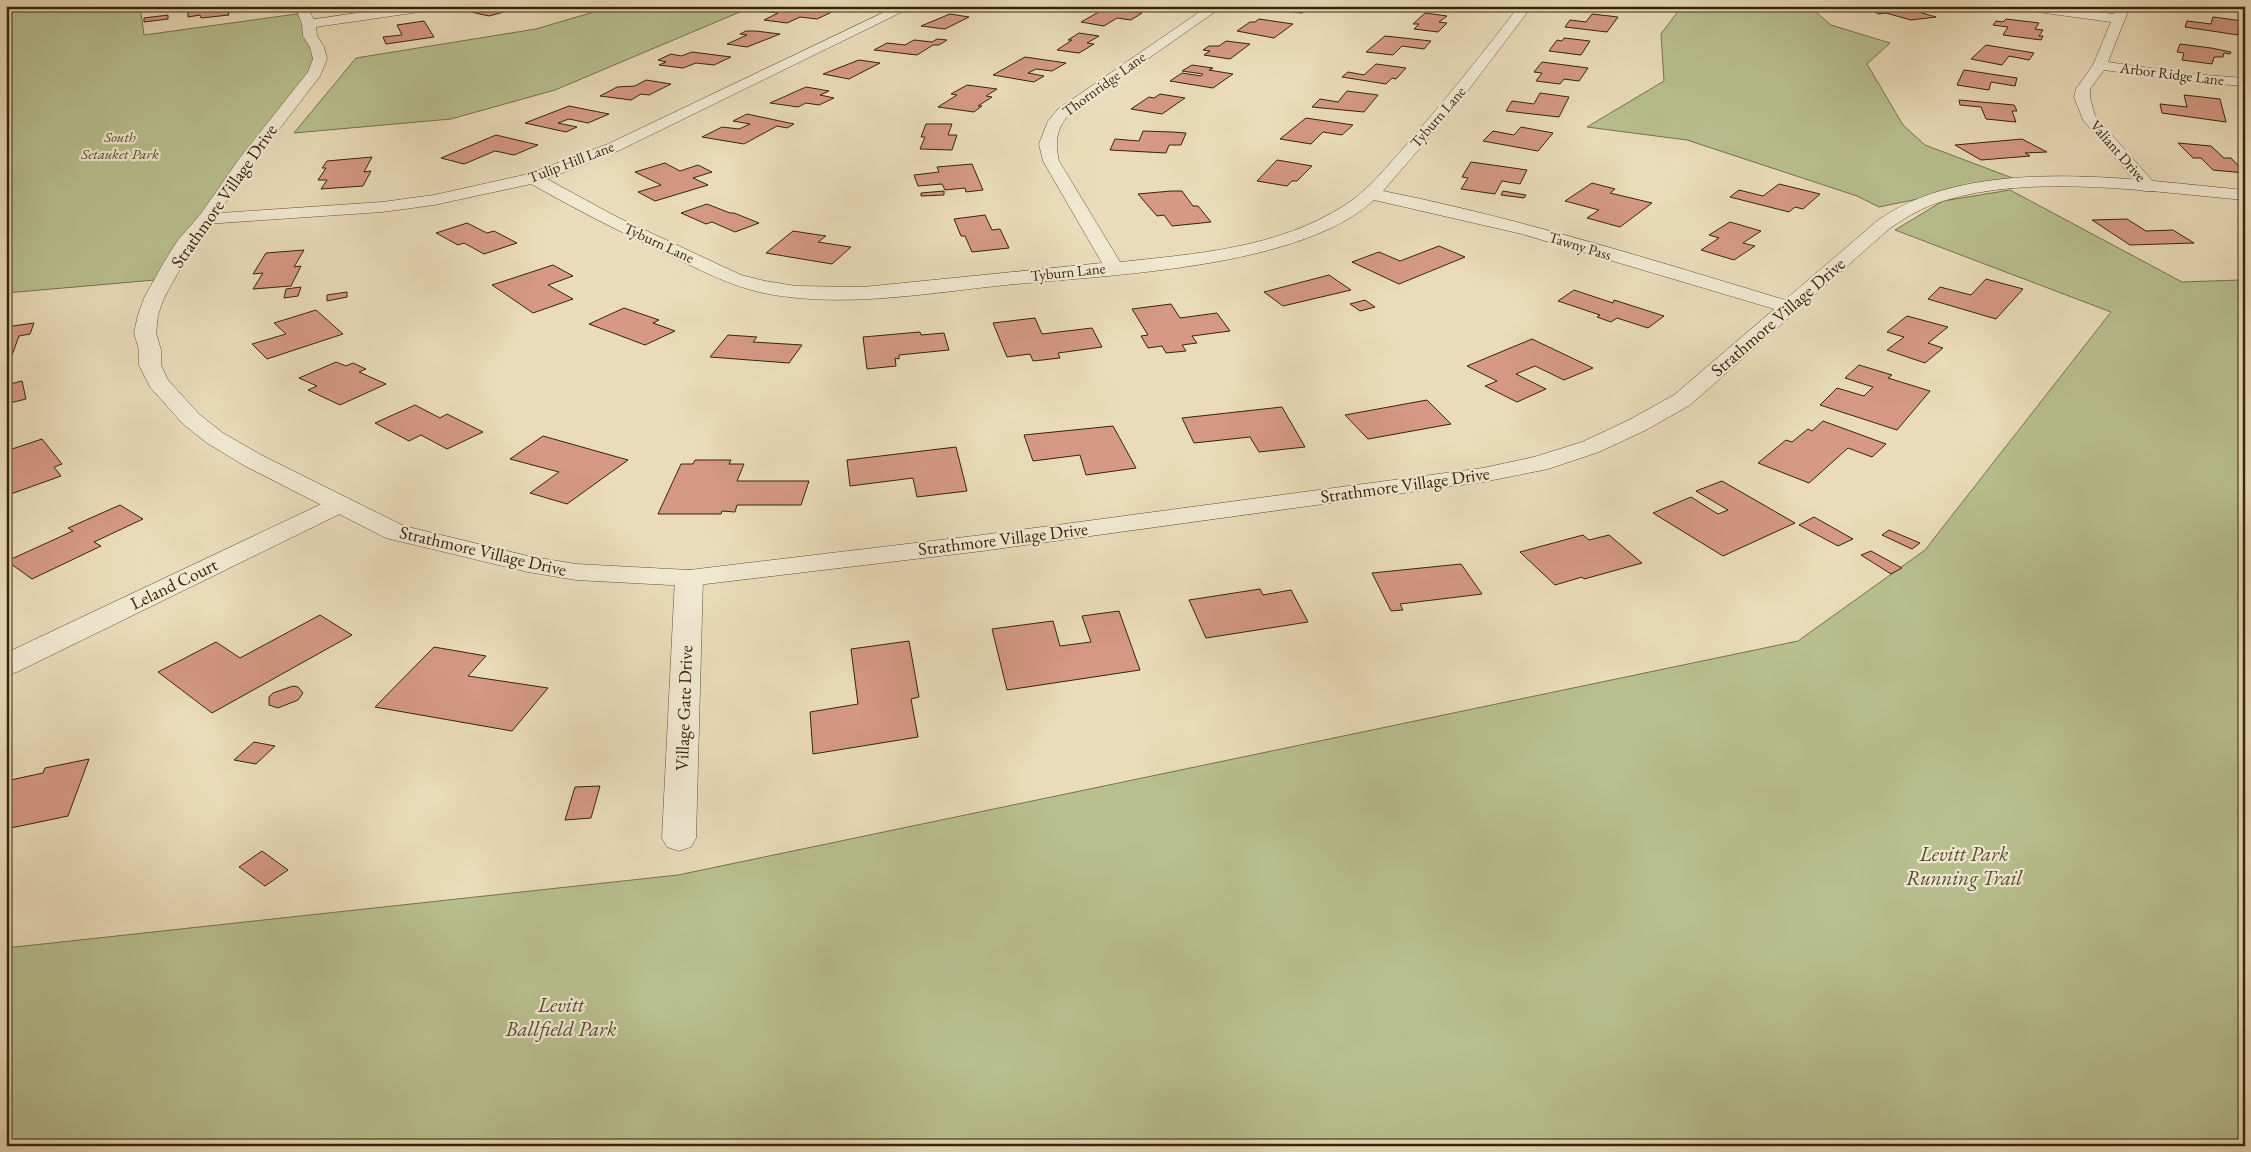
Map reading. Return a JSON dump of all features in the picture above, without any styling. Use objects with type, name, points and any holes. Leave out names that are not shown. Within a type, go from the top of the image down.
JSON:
[{"type":"street","points":[[305,15],[433,6]]},
{"type":"street","name":"Tulip Hill Lane","points":[[206,219],[382,207],[434,200],[534,178],[614,147],[908,6]]},
{"type":"street","name":"Thornridge Lane","points":[[1114,268],[1051,161],[1047,144],[1056,121],[1063,112],[1090,92],[1217,6]]},
{"type":"street","name":"Tyburn Lane","points":[[534,178],[611,221],[734,280],[773,289],[854,293],[1206,258],[1254,248],[1296,234],[1351,209],[1370,194],[1449,106],[1526,6]]},
{"type":"street","points":[[2024,6],[2122,13]]},
{"type":"street","name":"Valiant Drive","points":[[2122,13],[2100,65],[2083,89],[2082,98],[2088,117],[2149,187]]},
{"type":"street","name":"Strathmore Village Drive","points":[[305,15],[310,36],[317,47],[320,60],[315,73],[244,163],[206,219],[184,244],[154,298],[148,314],[145,332],[150,350],[150,365],[158,382],[191,419],[215,438],[254,461],[395,532],[486,556],[576,572],[689,578],[982,543],[1483,476],[1557,459],[1613,437],[1682,400],[1895,216],[1924,202],[1964,190],[2001,184],[2149,187],[2245,195]]},
{"type":"street","name":"Arbor Ridge Lane","points":[[2100,65],[2191,78],[2245,82]]},
{"type":"street","name":"Tawny Pass","points":[[1370,194],[1462,213],[1523,229],[1788,308]]},
{"type":"street","name":"Leland Court","points":[[6,664],[341,504]]},
{"type":"street","name":"Village Gate Drive","points":[[679,838],[689,578]]},
{"type":"green space","name":"South Setauket Park","points":[[6,6],[140,6],[144,35],[304,13],[320,59],[166,279],[6,293]]},
{"type":"green space","points":[[614,6],[754,6],[555,90],[451,119],[294,133],[356,58],[536,29]]},
{"type":"green space","points":[[1682,6],[1809,6],[1831,25],[1890,43],[1867,64],[1903,125],[1925,145],[2015,179],[1879,207],[1857,196],[1687,140],[1587,127],[1664,81],[1661,34]]},
{"type":"green space","name":"Levitt Park Running Trail","points":[[2010,190],[2182,282],[2240,280],[2245,302],[2245,1146],[6,1146],[6,948],[678,875],[1798,641],[1925,550],[2111,312],[1895,230],[1943,201]]},
{"type":"building","points":[[231,6],[232,12],[228,12],[229,15],[201,18],[200,15],[188,17],[188,12],[198,11],[198,7]]},
{"type":"building","points":[[494,6],[526,6],[489,16],[471,12]]},
{"type":"building","points":[[780,6],[834,11],[817,19],[800,17],[787,23],[764,20],[778,13],[767,12]]},
{"type":"building","points":[[964,6],[1006,6],[996,11]]},
{"type":"building","points":[[1269,6],[1304,6],[1317,10],[1306,10],[1302,13],[1266,9]]},
{"type":"building","points":[[1863,6],[1902,7],[1936,17],[1911,20],[1886,13],[1879,14]]},
{"type":"building","points":[[2192,6],[2226,6],[2225,11]]},
{"type":"building","points":[[1106,8],[1142,13],[1131,20],[1117,18],[1104,26],[1081,22]]},
{"type":"building","points":[[1425,13],[1447,16],[1439,22],[1447,23],[1438,32],[1414,29],[1419,24],[1413,24]]},
{"type":"building","points":[[950,14],[969,17],[945,29],[921,26]]},
{"type":"building","points":[[1592,14],[1618,17],[1607,32],[1565,27],[1570,20],[1586,22]]},
{"type":"building","points":[[168,15],[168,19],[144,22],[144,18]]},
{"type":"building","points":[[2213,17],[2243,21],[2245,30],[2239,29],[2238,35],[2185,27],[2187,21],[2211,24]]},
{"type":"building","points":[[1259,19],[1293,24],[1274,38],[1237,31],[1250,22],[1255,22]]},
{"type":"building","points":[[2006,19],[2039,23],[2035,29],[2043,30],[2039,36],[2043,36],[2041,40],[2003,35],[2008,27],[1993,25],[1996,21],[2003,22]]},
{"type":"building","points":[[424,21],[434,37],[386,44],[383,37],[402,35],[397,25]]},
{"type":"building","points":[[746,31],[780,34],[747,47],[727,44],[747,35],[740,34]]},
{"type":"building","points":[[1079,33],[1099,36],[1087,43],[1094,44],[1079,53],[1057,50],[1072,40],[1068,40]]},
{"type":"building","points":[[1385,36],[1431,41],[1424,49],[1402,46],[1393,55],[1366,52]]},
{"type":"building","points":[[1564,38],[1590,41],[1581,55],[1549,51],[1557,40],[1562,41]]},
{"type":"building","points":[[937,39],[947,40],[939,45],[933,45],[917,55],[874,50],[887,43],[905,45],[914,40],[932,42]]},
{"type":"building","points":[[1226,41],[1250,44],[1230,59],[1204,55],[1210,51],[1203,50],[1209,46],[1219,46]]},
{"type":"building","points":[[2180,44],[2231,52],[2230,54],[2224,53],[2223,57],[2214,57],[2212,64],[2182,60],[2184,53],[2177,52]]},
{"type":"building","points":[[1986,45],[2034,53],[2029,60],[2009,56],[2002,65],[1971,59]]},
{"type":"building","points":[[692,52],[731,57],[714,65],[696,63],[683,68],[659,65],[666,62],[658,60],[671,54],[681,56]]},
{"type":"building","points":[[1025,57],[1066,63],[1052,71],[1036,69],[1028,73],[1044,76],[1034,82],[993,75]]},
{"type":"building","points":[[859,60],[880,63],[849,79],[823,74]]},
{"type":"building","points":[[1542,62],[1588,68],[1579,81],[1564,79],[1560,84],[1536,81],[1542,73],[1534,72]]},
{"type":"building","points":[[1376,64],[1406,68],[1396,79],[1392,78],[1386,84],[1342,77],[1348,72],[1364,75]]},
{"type":"building","points":[[1192,65],[1213,68],[1209,70],[1233,74],[1213,88],[1170,81],[1182,73],[1201,76],[1203,74],[1182,71]]},
{"type":"building","points":[[1964,70],[2017,78],[2015,86],[1991,82],[1989,90],[1957,85]]},
{"type":"building","points":[[646,80],[671,84],[649,95],[641,94],[631,100],[600,96],[617,87],[635,86]]},
{"type":"building","points":[[967,85],[997,89],[986,96],[992,97],[978,106],[982,106],[974,112],[938,107],[957,95],[951,94]]},
{"type":"building","points":[[806,87],[829,91],[820,95],[834,98],[819,105],[806,103],[798,107],[770,103]]},
{"type":"building","points":[[1347,91],[1378,95],[1364,112],[1312,107],[1320,99],[1338,102]]},
{"type":"building","points":[[1540,93],[1569,97],[1559,117],[1506,111],[1512,101],[1534,104]]},
{"type":"building","points":[[1160,94],[1185,98],[1162,114],[1131,109],[1149,97],[1154,98]]},
{"type":"building","points":[[2184,95],[2220,99],[2226,122],[2162,113],[2160,104],[2187,107]]},
{"type":"building","points":[[1959,100],[2014,105],[2017,111],[2012,111],[2016,122],[1986,119],[1981,107],[1960,105]]},
{"type":"building","points":[[569,106],[609,114],[588,123],[569,119],[558,123],[577,127],[566,132],[525,123]]},
{"type":"building","points":[[747,114],[794,124],[787,128],[777,126],[744,144],[702,137],[722,127],[739,129],[750,124],[733,121]]},
{"type":"building","points":[[1306,118],[1353,125],[1342,135],[1323,132],[1311,144],[1280,139]]},
{"type":"building","points":[[926,124],[952,124],[948,135],[957,135],[952,150],[920,149],[925,137],[921,137]]},
{"type":"building","points":[[1521,127],[1553,133],[1538,151],[1483,141],[1493,131],[1514,135]]},
{"type":"building","points":[[1143,131],[1186,133],[1181,145],[1169,145],[1166,153],[1110,150],[1115,139],[1139,141]]},
{"type":"building","points":[[496,135],[538,145],[514,155],[495,151],[464,164],[441,158]]},
{"type":"building","points":[[2022,139],[2047,152],[2025,153],[2030,156],[1981,160],[1955,145]]},
{"type":"building","points":[[2178,143],[2211,146],[2224,158],[2231,158],[2245,173],[2213,170],[2201,158],[2193,158]]},
{"type":"building","points":[[372,157],[364,172],[371,171],[363,186],[321,189],[327,180],[318,180],[326,168],[322,168],[327,161]]},
{"type":"building","points":[[1277,160],[1312,166],[1297,181],[1292,181],[1287,186],[1257,181]]},
{"type":"building","points":[[1471,162],[1527,170],[1520,184],[1502,181],[1495,194],[1461,189],[1468,178],[1462,177]]},
{"type":"building","points":[[665,163],[680,171],[698,165],[712,172],[693,178],[708,185],[655,201],[638,192],[661,185],[635,172]]},
{"type":"building","points":[[972,164],[983,190],[966,192],[965,188],[945,190],[942,184],[918,186],[914,175],[939,172],[937,167]]},
{"type":"building","points":[[1592,183],[1615,189],[1610,193],[1652,203],[1620,227],[1587,218],[1599,210],[1565,201]]},
{"type":"building","points":[[1779,184],[1820,194],[1803,209],[1795,207],[1789,212],[1730,197],[1739,190],[1763,196]]},
{"type":"building","points":[[944,191],[944,195],[921,196],[921,193]]},
{"type":"building","points":[[1182,191],[1193,206],[1198,206],[1211,222],[1172,226],[1164,215],[1157,216],[1138,194]]},
{"type":"building","points":[[1503,191],[1526,195],[1524,198],[1501,195]]},
{"type":"building","points":[[707,204],[759,223],[735,232],[712,222],[706,224],[681,213]]},
{"type":"building","points":[[985,215],[992,230],[1000,229],[1009,248],[972,252],[965,236],[961,236],[954,219]]},
{"type":"building","points":[[2127,219],[2146,231],[2173,230],[2194,243],[2130,245],[2092,220]]},
{"type":"building","points":[[1730,222],[1761,231],[1743,243],[1755,246],[1734,260],[1701,250],[1719,238],[1709,235]]},
{"type":"building","points":[[467,223],[487,233],[494,231],[517,243],[484,254],[464,243],[458,245],[436,233]]},
{"type":"building","points":[[793,231],[826,236],[818,242],[851,247],[832,264],[766,253]]},
{"type":"building","points":[[1439,246],[1465,257],[1399,284],[1352,262],[1379,252],[1400,261]]},
{"type":"building","points":[[304,250],[294,267],[301,266],[291,286],[253,289],[263,273],[253,274],[266,253]]},
{"type":"building","points":[[553,265],[573,276],[548,285],[573,299],[533,313],[492,285]]},
{"type":"building","points":[[1329,275],[1351,290],[1283,306],[1264,292]]},
{"type":"building","points":[[1986,279],[2023,289],[1996,319],[1928,299],[1940,287],[1971,295]]},
{"type":"building","points":[[301,287],[298,296],[284,298],[286,289]]},
{"type":"building","points":[[1574,290],[1613,303],[1614,300],[1664,316],[1648,328],[1617,318],[1611,322],[1597,317],[1600,315],[1558,301]]},
{"type":"building","points":[[347,292],[347,297],[327,301],[327,295]]},
{"type":"building","points":[[1365,300],[1375,307],[1360,311],[1350,304]]},
{"type":"building","points":[[1171,304],[1180,318],[1217,313],[1230,331],[1192,336],[1197,343],[1182,345],[1186,351],[1166,353],[1162,346],[1148,348],[1141,336],[1148,335],[1132,309]]},
{"type":"building","points":[[624,308],[659,320],[653,323],[675,331],[645,345],[589,324]]},
{"type":"building","points":[[316,310],[343,334],[267,359],[252,344],[286,334],[274,323]]},
{"type":"building","points":[[1907,316],[1948,327],[1928,343],[1943,348],[1925,363],[1887,350],[1904,337],[1887,332]]},
{"type":"building","points":[[1035,318],[1042,334],[1092,328],[1102,347],[1058,353],[1060,358],[1033,361],[1030,354],[1007,357],[993,323]]},
{"type":"building","points":[[34,323],[30,334],[19,336],[11,358],[6,358],[6,327]]},
{"type":"building","points":[[920,332],[921,335],[944,333],[949,350],[899,355],[899,359],[895,358],[896,366],[867,369],[863,337]]},
{"type":"building","points":[[728,335],[757,337],[753,342],[802,345],[789,363],[710,357]]},
{"type":"building","points":[[1532,339],[1593,368],[1564,380],[1535,366],[1516,374],[1546,389],[1517,402],[1485,386],[1497,381],[1467,366]]},
{"type":"building","points":[[336,362],[346,366],[353,363],[366,369],[359,372],[386,384],[340,405],[308,390],[317,386],[299,378]]},
{"type":"building","points":[[1859,365],[1892,375],[1888,378],[1930,391],[1897,430],[1820,405],[1837,388],[1864,396],[1873,387],[1845,378]]},
{"type":"building","points":[[22,381],[26,399],[6,404],[6,385]]},
{"type":"building","points":[[1427,400],[1451,424],[1368,439],[1345,415]]},
{"type":"building","points":[[415,405],[440,418],[447,414],[483,432],[447,449],[421,435],[409,441],[375,423]]},
{"type":"building","points":[[1282,407],[1305,447],[1259,452],[1250,437],[1194,443],[1182,418]]},
{"type":"building","points":[[1823,421],[1886,444],[1872,457],[1848,448],[1809,483],[1758,463],[1786,440],[1792,442],[1808,429],[1812,431]]},
{"type":"building","points":[[1113,426],[1136,468],[1086,475],[1080,455],[1033,461],[1024,435]]},
{"type":"building","points":[[543,436],[628,460],[567,504],[530,493],[559,472],[510,459]]},
{"type":"building","points":[[42,439],[62,464],[54,467],[61,476],[8,495],[6,451]]},
{"type":"building","points":[[956,447],[967,491],[917,497],[913,478],[850,486],[847,460]]},
{"type":"building","points":[[695,460],[731,460],[729,464],[744,464],[737,481],[809,481],[801,505],[737,505],[735,512],[722,511],[721,514],[658,514],[681,464],[693,464]]},
{"type":"building","points":[[1722,481],[1795,523],[1723,556],[1653,513],[1691,497],[1718,514],[1728,510],[1696,491]]},
{"type":"building","points":[[120,505],[143,519],[94,542],[101,546],[32,579],[7,561],[73,531],[68,528]]},
{"type":"building","points":[[1814,517],[1853,539],[1838,546],[1799,525]]},
{"type":"building","points":[[1889,530],[1920,543],[1912,549],[1882,535]]},
{"type":"building","points":[[1583,535],[1589,540],[1609,535],[1642,563],[1555,585],[1520,552]]},
{"type":"building","points":[[1871,551],[1902,568],[1891,574],[1861,555]]},
{"type":"building","points":[[1461,564],[1482,594],[1400,604],[1403,610],[1391,611],[1372,573]]},
{"type":"building","points":[[1260,589],[1263,595],[1291,590],[1308,622],[1206,638],[1189,600]]},
{"type":"building","points":[[1119,611],[1140,670],[1007,690],[992,629],[1053,621],[1060,646],[1091,642],[1082,616]]},
{"type":"building","points":[[320,615],[352,635],[212,713],[158,672],[216,642],[240,658]]},
{"type":"building","points":[[909,641],[919,697],[911,699],[918,737],[813,754],[810,712],[858,704],[851,649]]},
{"type":"building","points":[[434,647],[486,656],[468,676],[548,688],[512,731],[375,707]]},
{"type":"building","points":[[293,686],[298,687],[303,693],[298,700],[278,708],[269,705],[269,697],[273,693]]},
{"type":"building","points":[[254,742],[275,746],[256,764],[234,760]]},
{"type":"building","points":[[89,759],[68,816],[6,829],[6,781],[43,773],[45,768]]},
{"type":"building","points":[[600,786],[591,818],[565,820],[575,787]]},
{"type":"building","points":[[262,851],[288,870],[265,886],[239,867]]},
{"type":"park label","name":"Levitt Ballfield Park","points":[[561,1017]]}]
